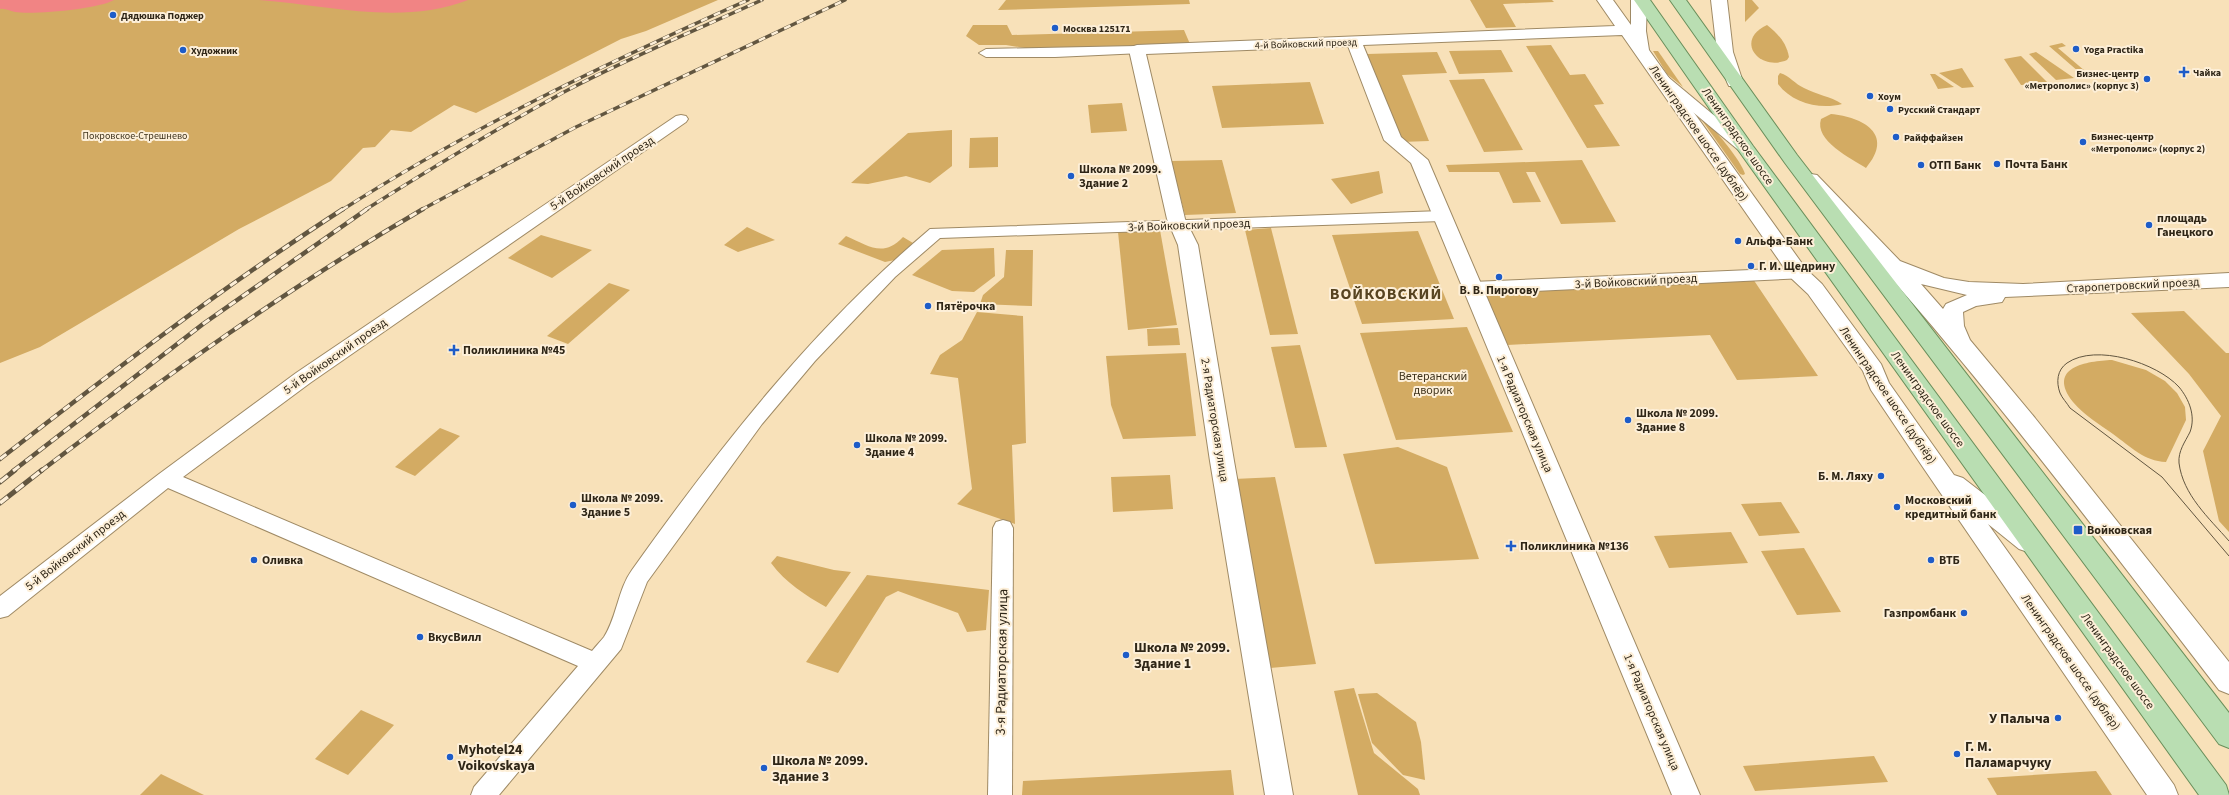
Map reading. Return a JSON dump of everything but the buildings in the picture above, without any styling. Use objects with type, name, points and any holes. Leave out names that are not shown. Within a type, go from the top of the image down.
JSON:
[{"type":"main road","name":"Ленинградское шоссе","points":[[1642,0],[1747,150],[2216,795]]},
{"type":"main road","points":[[1678,0],[1791,160],[2229,735]]},
{"type":"street","name":"Ленинградское шоссе (дублёр)","points":[[1605,0],[1799,274],[1815,289],[1873,369],[1879,386],[2164,795]]},
{"type":"street","points":[[1639,0],[1637,29],[1641,51]]},
{"type":"street","points":[[1718,0],[1725,52],[1735,82]]},
{"type":"street","points":[[1617,16],[1632,20],[1639,17]]},
{"type":"street","name":"4-й Войковский проезд","points":[[986,53],[1055,53],[1627,30]]},
{"type":"street","name":"1-я Радиаторская улица","points":[[1354,42],[1393,140],[1419,160],[1686,795]]},
{"type":"street","name":"2-я Радиаторская улица","points":[[1138,50],[1178,225],[1188,245],[1222,462],[1279,795]]},
{"type":"street","points":[[1659,77],[1747,150]]},
{"type":"street","name":"5-й Войковский проезд","points":[[0,609],[166,479],[303,378],[681,119]]},
{"type":"street","points":[[1791,160],[1864,232],[1970,352],[2229,682]]},
{"type":"street","name":"3-й Войковский проезд","points":[[594,662],[613,642],[638,578],[755,419],[814,350],[889,273],[936,233],[1442,216]]},
{"type":"street","name":"Старопетровский проезд","points":[[1890,262],[1912,275],[1954,286],[2037,290],[2229,280]]},
{"type":"street","name":"3-й Войковский проезд","points":[[1472,288],[1799,274]]},
{"type":"street","name":"Старопетровский проезд","points":[[1970,352],[1954,326],[1953,309],[1972,300],[2037,290]]},
{"type":"street","points":[[1935,466],[2038,550]]},
{"type":"street","points":[[166,479],[594,662],[483,795]]},
{"type":"street","name":"3-я Радиаторская улица","points":[[1000,795],[1002,528]]},
{"type":"green space","name":"Покровское-Стрешнево","points":[[0,0],[718,0],[646,31],[621,39],[476,113],[454,105],[411,132],[391,130],[375,147],[363,148],[331,181],[239,229],[40,347],[0,363]]},
{"type":"green space","points":[[1006,0],[1189,0],[1190,4],[998,10]]},
{"type":"green space","points":[[1470,0],[1552,0],[1554,2],[1503,4],[1516,27],[1486,28]]},
{"type":"green space","points":[[1745,0],[1752,0],[1759,8],[1745,22]]},
{"type":"green space","points":[[973,25],[1007,25],[1012,35],[1184,30],[1190,44],[1037,50],[1006,45],[979,45],[966,36]]},
{"type":"green space","points":[[1767,25],[1784,43],[1789,57],[1787,60],[1777,63],[1767,62],[1754,53],[1751,46],[1752,38],[1757,31]]},
{"type":"green space","points":[[2062,43],[2066,46],[2058,48],[2085,71],[2079,72],[2049,46]]},
{"type":"green space","points":[[1551,45],[1570,75],[1585,74],[1604,104],[1594,105],[1620,146],[1587,148],[1526,46]]},
{"type":"green space","points":[[1501,50],[1513,72],[1459,74],[1449,51]]},
{"type":"green space","points":[[1653,51],[1658,51],[1683,87],[1667,74]]},
{"type":"green space","points":[[1437,52],[1447,73],[1402,75],[1429,141],[1401,142],[1367,54]]},
{"type":"green space","points":[[2036,52],[2074,78],[2056,80],[2029,54]]},
{"type":"green space","points":[[2021,56],[2049,84],[2021,85],[2004,59]]},
{"type":"green space","points":[[1962,68],[1974,87],[1962,88],[1939,73]]},
{"type":"green space","points":[[1780,73],[1804,88],[1842,104],[1834,106],[1816,105],[1791,96],[1778,84],[1778,76]]},
{"type":"green space","points":[[1930,74],[1935,74],[1954,87],[1938,89]]},
{"type":"green space","points":[[1484,79],[1523,150],[1484,152],[1449,80]]},
{"type":"green space","points":[[1310,82],[1324,124],[1222,128],[1212,86]]},
{"type":"green space","points":[[1122,103],[1127,131],[1091,133],[1088,105]]},
{"type":"green space","points":[[1831,114],[1854,119],[1864,123],[1871,129],[1876,137],[1877,146],[1874,156],[1866,168],[1835,148],[1823,135],[1820,127],[1821,119]]},
{"type":"green space","points":[[1701,119],[1712,128],[1726,144],[1743,168],[1745,174],[1740,174]]},
{"type":"green space","points":[[952,130],[952,166],[930,183],[906,176],[868,184],[851,183],[908,133]]},
{"type":"green space","points":[[998,137],[998,167],[969,168],[970,138]]},
{"type":"green space","points":[[1222,160],[1236,213],[1185,215],[1171,161]]},
{"type":"green space","points":[[1582,160],[1616,222],[1561,224],[1535,172],[1526,172],[1541,202],[1513,203],[1499,172],[1449,172],[1446,165]]},
{"type":"green space","points":[[1379,171],[1383,193],[1351,204],[1331,179]]},
{"type":"green space","points":[[747,227],[775,240],[738,252],[724,245]]},
{"type":"green space","points":[[1271,228],[1298,334],[1270,335],[1245,230]]},
{"type":"green space","points":[[1160,230],[1177,325],[1128,330],[1118,232]]},
{"type":"green space","points":[[1418,231],[1454,319],[1362,324],[1332,235]]},
{"type":"green space","points":[[541,235],[592,250],[552,278],[508,258]]},
{"type":"green space","points":[[846,236],[869,246],[882,249],[896,243],[903,237],[913,243],[895,260],[885,262],[838,244]]},
{"type":"green space","points":[[994,248],[995,276],[974,292],[952,291],[912,275],[942,250]]},
{"type":"green space","points":[[1006,250],[1033,250],[1032,306],[980,304],[983,295],[1004,277]]},
{"type":"green space","points":[[1753,279],[1818,376],[1737,380],[1710,335],[1507,345],[1484,291]]},
{"type":"green space","points":[[609,283],[630,290],[568,344],[547,336]]},
{"type":"green space","points":[[2184,311],[2226,353],[2229,353],[2229,532],[2219,521],[2203,451],[2221,416],[2189,374],[2131,313]]},
{"type":"green space","points":[[977,312],[1023,316],[1026,443],[1012,445],[1015,524],[957,504],[972,489],[958,378],[930,374],[940,355],[962,340]]},
{"type":"green space","name":"Ветеранский дворик","points":[[1467,327],[1513,432],[1396,440],[1360,333]]},
{"type":"green space","points":[[1178,328],[1180,345],[1148,346],[1147,329]]},
{"type":"green space","points":[[1300,345],[1327,447],[1295,448],[1271,347]]},
{"type":"green space","points":[[1186,353],[1196,436],[1123,439],[1111,405],[1106,356]]},
{"type":"green space","points":[[2112,360],[2146,370],[2165,381],[2177,393],[2185,407],[2186,420],[2166,462],[2144,456],[2092,420],[2073,402],[2066,390],[2064,381],[2067,374],[2073,368],[2082,364]]},
{"type":"green space","points":[[440,428],[460,436],[415,476],[395,467]]},
{"type":"green space","points":[[1398,447],[1447,467],[1479,559],[1375,564],[1343,454]]},
{"type":"green space","points":[[1170,475],[1173,509],[1113,512],[1111,477]]},
{"type":"green space","points":[[1275,477],[1316,664],[1270,668],[1234,479]]},
{"type":"green space","points":[[1781,502],[1800,533],[1759,536],[1741,504]]},
{"type":"green space","points":[[1731,532],[1748,563],[1669,568],[1654,536]]},
{"type":"green space","points":[[1804,548],[1841,612],[1797,615],[1761,551]]},
{"type":"green space","points":[[777,556],[834,570],[851,572],[826,607],[803,593],[783,577],[771,563]]},
{"type":"green space","points":[[867,575],[989,590],[986,630],[967,632],[958,613],[898,591],[886,597],[838,673],[806,662]]},
{"type":"green space","points":[[1354,688],[1374,753],[1418,789],[1420,795],[1358,795],[1334,691]]},
{"type":"green space","points":[[1377,693],[1416,722],[1421,742],[1425,780],[1403,775],[1372,743],[1358,694]]},
{"type":"green space","points":[[361,710],[394,725],[348,775],[315,759]]},
{"type":"green space","points":[[1874,756],[1888,782],[1755,791],[1743,766]]},
{"type":"green space","points":[[1231,770],[1234,795],[1022,795],[1023,781]]},
{"type":"green space","points":[[2096,771],[2112,795],[1997,795],[1987,778]]},
{"type":"green space","points":[[161,774],[204,795],[140,795]]},
{"type":"shaded area","points":[[0,0],[114,0],[81,9],[24,13],[0,9]]},
{"type":"shaded area","points":[[259,0],[468,0],[443,8],[417,12],[391,13],[364,12]]},
{"type":"tram line","points":[[2229,541],[2205,515],[2191,496],[2181,475],[2179,459],[2182,447],[2192,426],[2192,414],[2186,397],[2179,387],[2169,378],[2156,370],[2126,358],[2109,355],[2094,355],[2079,357],[2067,363],[2059,373],[2058,385],[2061,395],[2070,408],[2162,477],[2229,556]]},
{"type":"railway","points":[[342,210],[390,180],[490,124],[644,47],[748,0]]},
{"type":"railway","points":[[365,210],[513,120],[564,92],[637,56],[762,0]]},
{"type":"railway","points":[[421,210],[576,127],[845,0]]},
{"type":"railway","points":[[0,459],[126,362],[212,299],[255,268],[343,209]]},
{"type":"railway","points":[[13,471],[203,324],[367,209]]},
{"type":"railway","points":[[41,471],[134,401],[276,301],[423,209]]},
{"type":"railway","points":[[0,482],[15,470]]},
{"type":"railway","points":[[0,503],[42,470]]},
{"type":"place","name":"Дядюшка Поджер","points":[[113,15]]},
{"type":"place","name":"Москва 125171","points":[[1055,28]]},
{"type":"place","name":"Yoga Practika","points":[[2076,49]]},
{"type":"place","name":"Художник","points":[[183,50]]},
{"type":"place","name":"Чайка","points":[[2184,72]]},
{"type":"place","name":"Бизнес-центр «Метрополис» (корпус 3)","points":[[2147,79]]},
{"type":"place","name":"Хоум","points":[[1870,96]]},
{"type":"place","name":"Русский Стандарт","points":[[1890,109]]},
{"type":"place","name":"Райффайзен","points":[[1896,137]]},
{"type":"place","name":"Бизнес-центр «Метрополис» (корпус 2)","points":[[2083,142]]},
{"type":"place","name":"Почта Банк","points":[[1997,164]]},
{"type":"place","name":"ОТП Банк","points":[[1921,165]]},
{"type":"place","name":"Школа № 2099. Здание 2","points":[[1071,176]]},
{"type":"place","name":"площадь Ганецкого","points":[[2149,225]]},
{"type":"place","name":"Альфа-Банк","points":[[1738,241]]},
{"type":"place","name":"Г. И. Щедрину","points":[[1751,266]]},
{"type":"place","name":"В. В. Пирогову","points":[[1499,277]]},
{"type":"place","name":"Пятёрочка","points":[[928,306]]},
{"type":"place","name":"Поликлиника №45","points":[[454,350]]},
{"type":"place","name":"Школа № 2099. Здание 8","points":[[1628,420]]},
{"type":"place","name":"Школа № 2099. Здание 4","points":[[857,445]]},
{"type":"place","name":"Б. М. Ляху","points":[[1881,476]]},
{"type":"place","name":"Школа № 2099. Здание 5","points":[[573,505]]},
{"type":"place","name":"Московский кредитный банк","points":[[1897,507]]},
{"type":"place","name":"Войковская","points":[[2078,530]]},
{"type":"place","name":"Поликлиника №136","points":[[1511,546]]},
{"type":"place","name":"Оливка","points":[[254,560]]},
{"type":"place","name":"ВТБ","points":[[1931,560]]},
{"type":"place","name":"Газпромбанк","points":[[1964,613]]},
{"type":"place","name":"ВкусВилл","points":[[420,637]]},
{"type":"place","name":"Школа № 2099. Здание 1","points":[[1126,655]]},
{"type":"place","name":"У Палыча","points":[[2058,718]]},
{"type":"place","name":"Г. М. Паламарчуку","points":[[1957,754]]},
{"type":"place","name":"Myhotel24 Voikovskaya","points":[[450,757]]},
{"type":"place","name":"Школа № 2099. Здание 3","points":[[764,768]]},
{"type":"district","name":"ВОЙКОВСКИЙ","points":[[1386,293]]}]
